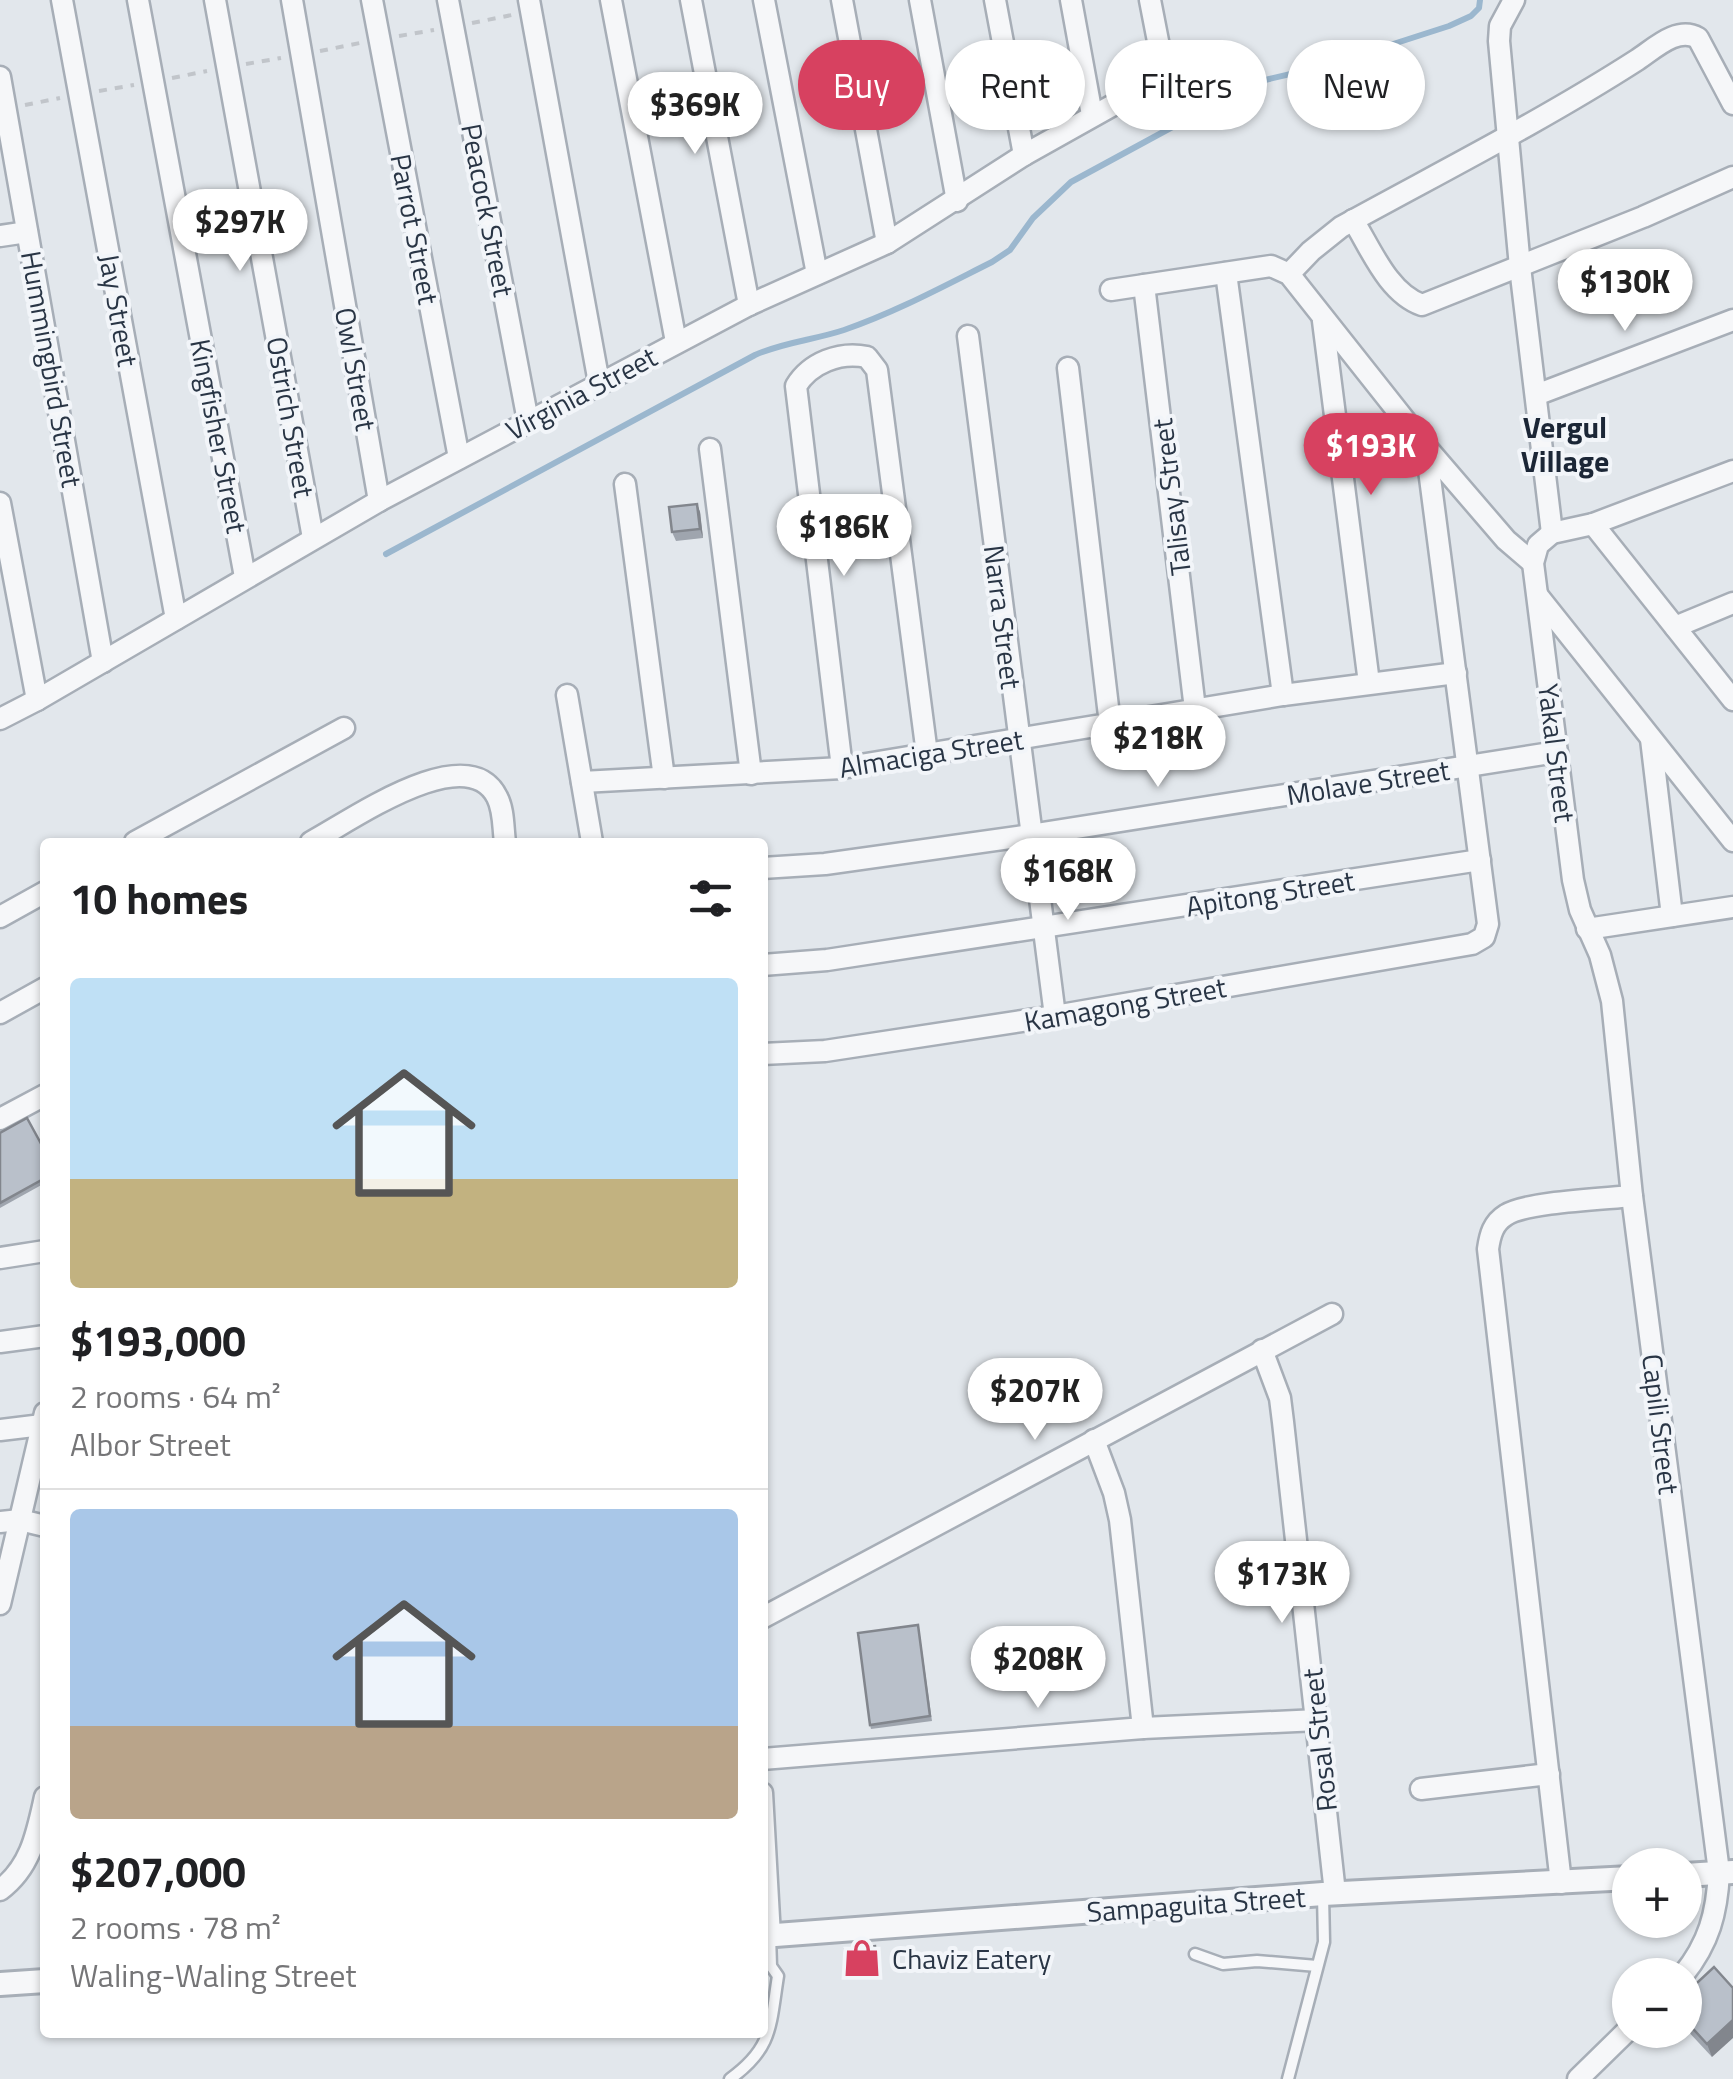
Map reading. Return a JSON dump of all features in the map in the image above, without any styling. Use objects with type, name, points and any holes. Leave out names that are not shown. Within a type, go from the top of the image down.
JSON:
[{"type":"street","name":"Jay Street","points":[[62,0],[176,620]]},
{"type":"street","name":"Kingfisher Street","points":[[138,0],[245,578]]},
{"type":"street","name":"Ostrich Street","points":[[216,0],[313,538]]},
{"type":"street","name":"Owl Street","points":[[292,0],[378,500]]},
{"type":"street","name":"Parrot Street","points":[[372,0],[459,458]]},
{"type":"street","name":"Peacock Street","points":[[448,0],[528,421]]},
{"type":"street","points":[[611,0],[676,342]]},
{"type":"street","points":[[690,0],[749,305]]},
{"type":"street","points":[[764,0],[817,274]]},
{"type":"street","points":[[842,0],[887,243]]},
{"type":"street","points":[[920,0],[957,201]]},
{"type":"street","points":[[996,0],[1024,155]]},
{"type":"street","points":[[1071,0],[1092,115]]},
{"type":"street","points":[[1150,0],[1158,40]]},
{"type":"street","points":[[1514,0],[1500,26],[1520,267],[1552,533]]},
{"type":"street","points":[[530,6],[599,383]]},
{"type":"street","points":[[1290,274],[1326,237],[1353,220],[1682,34],[1698,38],[1733,104]]},
{"type":"street","name":"Hummingbird Street","points":[[0,77],[104,662]]},
{"type":"street","name":"Virginia Street","points":[[0,719],[378,500],[749,305],[887,243],[1105,108]]},
{"type":"street","points":[[1353,220],[1390,280],[1410,301],[1422,305],[1733,176]]},
{"type":"street","points":[[0,236],[27,232]]},
{"type":"street","points":[[1111,290],[1271,266],[1290,274],[1426,446],[1506,540],[1532,563],[1538,545],[1552,533],[1592,524],[1733,471]]},
{"type":"street","points":[[1226,273],[1283,695]]},
{"type":"street","name":"Talisay Street","points":[[1144,285],[1196,709]]},
{"type":"street","points":[[1323,319],[1369,684]]},
{"type":"street","points":[[1536,395],[1733,320]]},
{"type":"street","name":"Narra Street","points":[[968,336],[1055,1016]]},
{"type":"street","points":[[842,768],[796,386],[816,364],[858,355],[867,358],[876,370],[926,754]]},
{"type":"street","points":[[1068,368],[1110,724]]},
{"type":"street","points":[[1426,446],[1480,860]]},
{"type":"street","points":[[710,449],[751,774]]},
{"type":"street","points":[[624,484],[664,778]]},
{"type":"street","points":[[0,503],[37,700]]},
{"type":"street","points":[[1592,524],[1733,700]]},
{"type":"street","name":"Yakal Street","points":[[1532,563],[1573,880],[1587,929],[1607,975]]},
{"type":"street","points":[[1536,593],[1733,841]]},
{"type":"street","points":[[1675,628],[1733,602]]},
{"type":"street","points":[[0,617],[19,607]]},
{"type":"street","name":"Almaciga Street","points":[[582,782],[842,768],[1283,695],[1456,673]]},
{"type":"street","points":[[567,695],[591,838]]},
{"type":"street","points":[[151,838],[176,832],[344,728]]},
{"type":"street","points":[[1650,738],[1672,916]]},
{"type":"street","name":"Molave Street","points":[[768,868],[825,864],[1031,835],[1557,752]]},
{"type":"street","points":[[318,838],[426,780],[448,775],[478,778],[497,796],[505,838]]},
{"type":"street","name":"Apitong Street","points":[[768,965],[827,960],[1480,860]]},
{"type":"street","name":"Kamagong Street","points":[[768,1054],[825,1051],[1055,1016],[1472,944],[1484,937],[1488,924],[1480,860]]},
{"type":"street","points":[[0,917],[40,895]]},
{"type":"street","points":[[1587,929],[1733,907]]},
{"type":"street","name":"Capili Street","points":[[1607,975],[1632,1196],[1726,1872],[1714,1920],[1695,1958]]},
{"type":"street","points":[[0,1013],[40,991]]},
{"type":"street","points":[[0,1119],[40,1098]]},
{"type":"street","points":[[1561,1883],[1488,1249],[1490,1234],[1498,1222],[1518,1209],[1632,1196]]},
{"type":"street","points":[[0,1258],[40,1252]]},
{"type":"street","points":[[768,1615],[1332,1314]]},
{"type":"street","points":[[0,1342],[40,1337]]},
{"type":"street","name":"Rosal Street","points":[[1262,1350],[1280,1398],[1318,1720],[1329,1894]]},
{"type":"street","points":[[0,1430],[40,1420]]},
{"type":"street","points":[[0,1600],[10,1521],[40,1431]]},
{"type":"street","points":[[1094,1440],[1120,1520],[1143,1728]]},
{"type":"street","points":[[10,1521],[40,1525]]},
{"type":"street","points":[[768,1759],[1143,1728],[1318,1720]]},
{"type":"street","points":[[1421,1790],[1548,1774]]},
{"type":"street","points":[[0,1890],[23,1868],[40,1817]]},
{"type":"street","name":"Sampaguita Street","points":[[768,1936],[1329,1894],[1612,1879]]},
{"type":"street","points":[[0,1984],[40,1981]]},
{"type":"street","points":[[1578,2079],[1612,2046]]},
{"type":"lane","points":[[1288,2079],[1324,1942],[1329,1894]]},
{"type":"lane","points":[[768,1948],[771,1966],[778,1976],[768,2022]]},
{"type":"lane","points":[[1195,1954],[1223,1964],[1318,1966]]},
{"type":"lane","points":[[730,2079],[753,2062],[765,2038]]},
{"type":"path","points":[[6,108],[453,26],[530,6]]},
{"type":"building","points":[[697,504],[700,529],[672,532],[669,507]]},
{"type":"building","points":[[27,1118],[40,1142],[40,1181],[0,1203],[0,1133]]},
{"type":"building","points":[[918,1625],[930,1716],[870,1725],[858,1633]]},
{"type":"building","points":[[875,1946],[876,1958],[846,1961],[845,1949]]},
{"type":"building","points":[[1714,1967],[1733,1988],[1733,2020],[1707,2044],[1702,2039],[1702,1978]]},
{"type":"waterway","points":[[386,554],[755,355],[863,323],[992,262],[1010,250],[1033,218],[1071,182],[1239,86],[1325,66],[1449,26],[1471,16],[1479,8],[1480,0]]},
{"type":"place","name":"Chaviz Eatery","points":[[862,1958]]},
{"type":"district","name":"Vergul Village","points":[[1565,444]]}]
